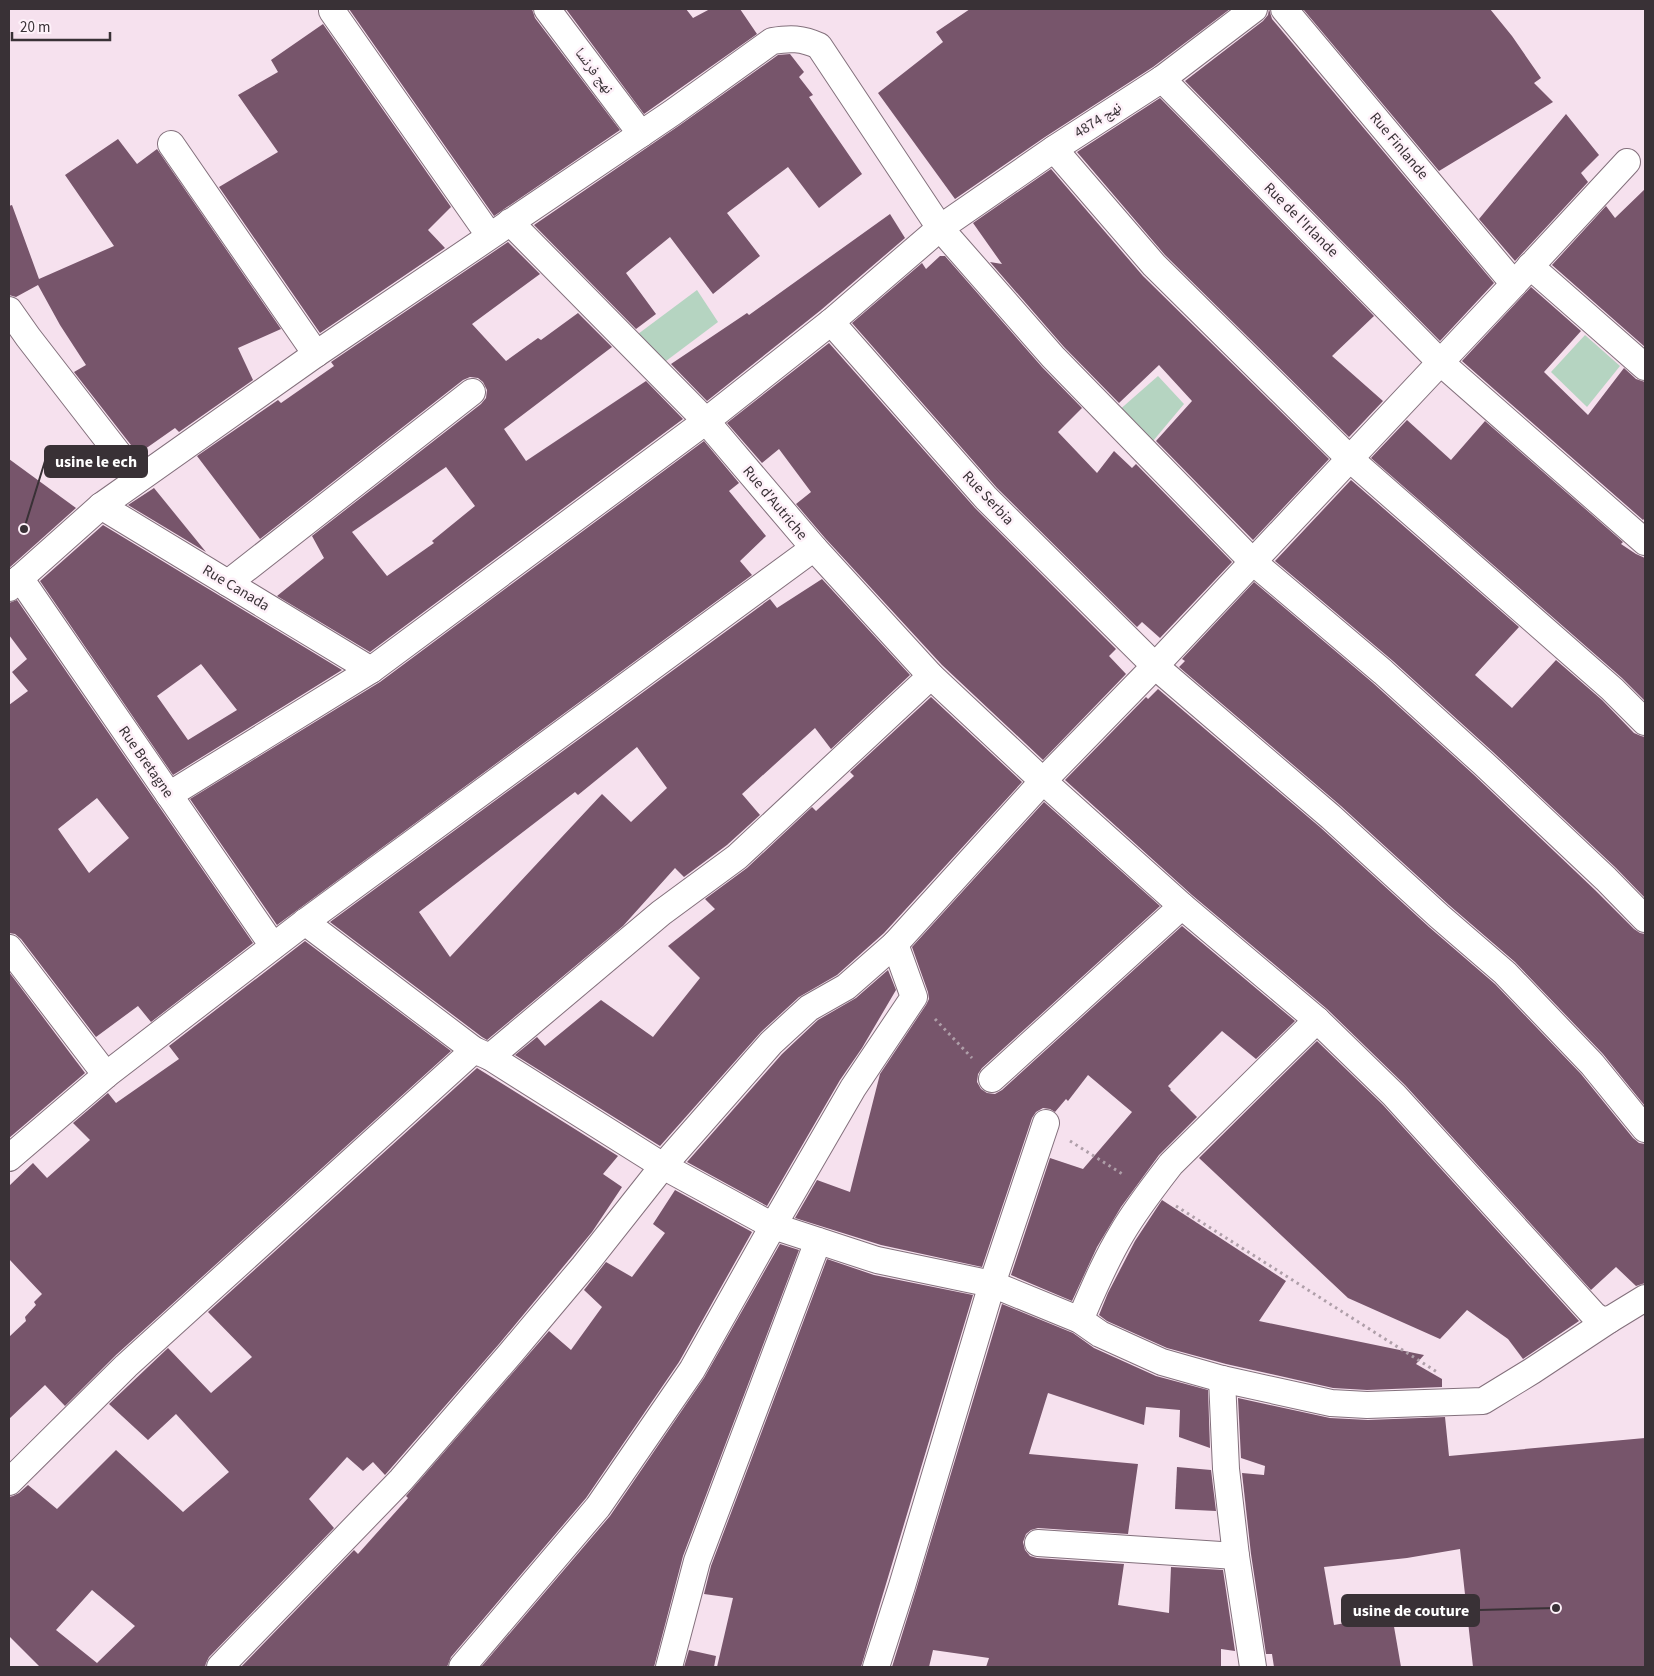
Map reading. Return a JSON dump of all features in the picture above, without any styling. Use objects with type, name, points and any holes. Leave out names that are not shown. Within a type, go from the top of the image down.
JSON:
[{"type":"street","name":"نهج فرنسا","points":[[547,9],[641,134]]},
{"type":"street","name":"نهج 4874","points":[[169,794],[371,670],[706,421],[831,322],[940,228],[1054,149],[1162,79],[1254,9]]},
{"type":"street","name":"Rue Finlande","points":[[1284,9],[1522,275],[1645,367]]},
{"type":"street","name":"Rue d'Autriche","points":[[332,11],[500,229],[706,421],[814,548],[931,676],[1182,906],[1317,1020],[1394,1095],[1594,1315],[1600,1319],[1608,1320]]},
{"type":"street","points":[[14,583],[101,506],[316,354],[641,134],[772,41],[789,38],[805,40],[819,46],[940,228],[1054,357],[1252,561],[1383,672],[1483,763],[1606,879],[1645,919]]},
{"type":"street","name":"Rue de l'Irlande","points":[[1162,79],[1440,362],[1645,542]]},
{"type":"street","points":[[171,144],[316,354]]},
{"type":"street","points":[[1054,149],[1154,265],[1349,458],[1612,689],[1645,722]]},
{"type":"street","points":[[220,1667],[401,1480],[535,1324],[663,1166],[771,1044],[809,1008],[846,987],[895,944],[1044,781],[1155,666],[1627,162]]},
{"type":"street","points":[[9,310],[138,480]]},
{"type":"street","name":"Rue Serbia","points":[[831,322],[986,498],[1155,666],[1331,817],[1439,916],[1505,972],[1592,1064],[1645,1129]]},
{"type":"street","points":[[228,583],[472,392]]},
{"type":"street","name":"Rue Canada","points":[[101,506],[371,670]]},
{"type":"street","points":[[9,1158],[106,1075],[273,946],[814,548]]},
{"type":"street","name":"Rue Bretagne","points":[[14,583],[169,794],[273,946]]},
{"type":"street","points":[[9,1482],[126,1366],[482,1053],[660,912],[737,857],[931,676]]},
{"type":"street","points":[[992,1079],[1182,906]]},
{"type":"street","points":[[305,922],[482,1053],[663,1166],[773,1226],[877,1260],[992,1284],[1080,1320],[1100,1334],[1162,1362],[1222,1379],[1332,1403],[1367,1405],[1483,1401],[1645,1298]]},
{"type":"street","points":[[462,1667],[598,1507],[692,1370],[853,1088],[914,997],[895,944]]},
{"type":"street","points":[[9,948],[106,1075]]},
{"type":"street","points":[[1080,1320],[1097,1279],[1122,1234],[1171,1164],[1317,1020]]},
{"type":"street","points":[[876,1667],[992,1284],[1046,1123]]},
{"type":"street","points":[[669,1667],[698,1561],[818,1241]]},
{"type":"street","points":[[1222,1379],[1226,1469],[1236,1556],[1253,1667]]},
{"type":"street","points":[[1038,1543],[1236,1556]]},
{"type":"path","points":[[914,997],[992,1079]]},
{"type":"path","points":[[1046,1123],[1076,1144],[1442,1375]]},
{"type":"green space","points":[[697,290],[718,322],[662,364],[634,337]]},
{"type":"green space","points":[[1585,335],[1620,366],[1587,407],[1551,372]]},
{"type":"green space","points":[[1158,376],[1184,404],[1148,447],[1117,412]]},
{"type":"building","points":[[349,9],[532,9],[535,18],[620,130],[494,216]]},
{"type":"building","points":[[566,9],[686,9],[693,18],[710,9],[740,9],[757,34],[644,114]]},
{"type":"building","points":[[970,9],[1230,9],[1153,67],[1045,137],[955,199],[878,93],[943,42],[936,32]]},
{"type":"building","points":[[1269,9],[1272,19],[1494,283],[1440,341],[1185,81],[1263,21],[1268,15]]},
{"type":"building","points":[[1303,9],[1490,9],[1512,36],[1541,78],[1534,83],[1553,102],[1439,171]]},
{"type":"building","points":[[323,24],[451,207],[428,230],[445,248],[320,333],[219,187],[278,152],[238,95],[278,72],[271,60]]},
{"type":"building","points":[[790,54],[804,72],[799,77],[813,95],[809,97],[862,174],[819,208],[788,167],[727,213],[760,256],[713,294],[670,237],[626,273],[656,314],[636,329],[534,225],[778,55]]},
{"type":"building","points":[[1160,98],[1374,316],[1332,356],[1383,401],[1349,437],[1165,255],[1077,152]]},
{"type":"building","points":[[1566,114],[1599,155],[1581,173],[1588,182],[1515,261],[1479,219]]},
{"type":"building","points":[[118,139],[137,164],[157,149],[281,329],[238,348],[253,380],[179,432],[175,428],[138,454],[74,372],[86,365],[60,325],[38,285],[16,297],[9,295],[9,206],[12,205],[39,279],[114,246],[65,175]]},
{"type":"building","points":[[1051,169],[1143,276],[1329,459],[1253,540],[1156,441],[1192,401],[1159,365],[1119,403],[1064,347],[990,262],[1002,264],[973,223]]},
{"type":"building","points":[[1645,189],[1645,347],[1552,265],[1606,206],[1615,218]]},
{"type":"building","points":[[890,214],[905,238],[821,310],[707,401],[671,364],[747,313],[749,315]]},
{"type":"building","points":[[508,242],[540,274],[472,324],[506,361],[538,338],[541,340],[578,313],[612,347],[504,429],[526,461],[646,381],[683,419],[370,652],[277,596],[324,558],[312,536],[481,404],[486,398],[487,390],[483,382],[478,378],[470,377],[463,380],[260,539],[197,456],[278,400],[281,403],[334,366],[331,362]],"holes":[[[446,467],[475,506],[432,541],[434,543],[387,576],[352,532]]]},
{"type":"building","points":[[940,256],[945,256],[1042,367],[1082,408],[1058,432],[1097,473],[1114,451],[1132,468],[1136,464],[1232,562],[1160,638],[1142,622],[1137,627],[997,488],[852,323],[922,263],[926,269]]},
{"type":"building","points":[[1531,287],[1581,331],[1544,372],[1588,415],[1624,368],[1636,379],[1645,382],[1645,518],[1643,520],[1462,361]]},
{"type":"building","points":[[829,343],[975,508],[1116,649],[1109,656],[1126,674],[1043,760],[942,665],[796,504],[811,492],[779,449],[762,463],[727,423]]},
{"type":"building","points":[[1407,420],[1451,460],[1485,421],[1623,542],[1621,544],[1645,558],[1645,701],[1622,678],[1371,458]]},
{"type":"building","points":[[704,441],[739,483],[729,491],[766,536],[740,561],[752,575],[277,925],[190,799],[380,682]]},
{"type":"building","points":[[9,459],[76,508],[9,568]]},
{"type":"building","points":[[1351,480],[1519,627],[1475,675],[1512,708],[1556,660],[1602,700],[1634,733],[1645,737],[1645,898],[1616,868],[1493,752],[1393,661],[1275,561]]},
{"type":"building","points":[[154,488],[206,552],[128,505]]},
{"type":"building","points":[[103,525],[342,670],[173,775],[40,581]],"holes":[[[201,664],[237,710],[188,740],[157,696]]]},
{"type":"building","points":[[822,579],[910,675],[831,749],[815,728],[742,794],[760,815],[727,845],[684,877],[675,868],[623,926],[487,1040],[330,922],[770,599],[777,608]],"holes":[[[637,747],[667,788],[631,822],[602,794],[450,957],[419,912],[575,792],[578,795]]]},
{"type":"building","points":[[1254,582],[1373,683],[1473,774],[1634,929],[1645,934],[1645,1106],[1603,1054],[1515,962],[1449,905],[1341,806],[1179,667],[1185,661],[1182,659]]},
{"type":"building","points":[[17,600],[253,943],[151,1022],[138,1006],[96,1037],[21,939],[15,934],[9,933],[9,705],[28,691],[12,672],[27,659],[9,635],[9,603]],"holes":[[[97,798],[129,838],[89,873],[58,829]]]},
{"type":"building","points":[[1158,689],[1321,828],[1429,927],[1495,984],[1581,1074],[1633,1138],[1639,1143],[1645,1144],[1645,1283],[1636,1286],[1616,1267],[1591,1290],[1405,1085],[1327,1009],[1192,895],[1065,780],[1146,697],[1148,699]]},
{"type":"building","points":[[931,697],[1022,782],[884,933],[837,975],[799,997],[761,1032],[660,1146],[515,1055],[537,1037],[545,1046],[601,1000],[653,1037],[700,978],[668,946],[715,909],[705,899],[747,868],[812,807],[816,811],[854,776],[850,772]]},
{"type":"building","points":[[1044,802],[1160,906],[982,1068],[978,1074],[977,1082],[981,1089],[987,1093],[995,1094],[1002,1090],[1182,926],[1295,1021],[1256,1059],[1222,1031],[1168,1086],[1197,1117],[1159,1155],[1121,1207],[1097,1247],[1072,1301],[1011,1275],[1050,1158],[1083,1169],[1132,1112],[1088,1075],[1068,1101],[1066,1099],[1055,1112],[1043,1108],[1036,1112],[1032,1118],[982,1267],[881,1245],[795,1218],[817,1180],[850,1192],[880,1074],[929,999],[912,947]]},
{"type":"building","points":[[305,941],[451,1051],[116,1355],[65,1406],[45,1385],[9,1419],[9,1337],[26,1321],[25,1317],[36,1305],[34,1302],[42,1294],[9,1259],[9,1186],[33,1163],[47,1178],[90,1140],[73,1123],[108,1093],[116,1103],[179,1059],[169,1046]]},
{"type":"building","points":[[888,970],[896,990],[862,1048],[840,1080],[767,1206],[687,1162],[782,1054],[818,1020],[856,998]]},
{"type":"building","points":[[9,972],[85,1073],[9,1138]]},
{"type":"building","points":[[1317,1041],[1383,1105],[1579,1321],[1523,1359],[1508,1339],[1467,1310],[1440,1339],[1348,1298],[1199,1158]]},
{"type":"building","points":[[477,1068],[618,1156],[603,1174],[622,1187],[592,1232],[499,1344],[385,1475],[373,1462],[363,1471],[347,1457],[309,1499],[334,1528],[209,1657],[205,1667],[40,1667],[9,1636],[9,1497],[19,1493],[28,1485],[57,1509],[116,1450],[183,1512],[229,1472],[176,1414],[148,1440],[109,1404],[168,1348],[211,1393],[252,1357],[208,1312]],"holes":[[[92,1590],[135,1626],[97,1663],[56,1630]]]},
{"type":"building","points":[[675,1190],[752,1232],[679,1362],[586,1498],[451,1657],[447,1667],[241,1667],[354,1550],[358,1554],[408,1498],[406,1496],[549,1331],[571,1350],[602,1307],[584,1290],[606,1262],[632,1277],[665,1233],[653,1224]]},
{"type":"building","points":[[1162,1200],[1286,1281],[1259,1321],[1424,1355],[1416,1364],[1442,1379],[1442,1387],[1367,1390],[1333,1388],[1226,1364],[1167,1348],[1107,1321],[1099,1315],[1108,1293],[1135,1241]]},
{"type":"building","points":[[780,1244],[799,1250],[683,1556],[654,1667],[481,1667],[610,1516],[704,1378]]},
{"type":"building","points":[[827,1259],[874,1275],[973,1295],[861,1667],[717,1667],[733,1598],[704,1594],[711,1566]]},
{"type":"building","points":[[1002,1304],[1073,1333],[1094,1348],[1156,1376],[1208,1390],[1210,1448],[1179,1437],[1180,1410],[1146,1407],[1144,1425],[1048,1393],[1029,1454],[1138,1464],[1128,1534],[1038,1528],[1026,1534],[1023,1542],[1025,1550],[1030,1556],[1037,1558],[1124,1564],[1118,1605],[1169,1613],[1171,1567],[1223,1570],[1235,1651],[1221,1649],[1221,1667],[986,1667],[989,1658],[933,1650],[929,1667],[892,1667]]},
{"type":"building","points":[[1238,1398],[1330,1418],[1368,1420],[1445,1417],[1449,1456],[1645,1438],[1645,1667],[1473,1667],[1460,1549],[1407,1558],[1324,1567],[1334,1625],[1392,1615],[1401,1667],[1274,1667],[1272,1654],[1266,1654],[1251,1554],[1242,1473],[1264,1475],[1265,1466],[1241,1458]]},
{"type":"building","points":[[1177,1467],[1211,1470],[1216,1511],[1175,1509]]},
{"type":"building","points":[[689,1650],[716,1656],[714,1667],[684,1667]]},
{"type":"place","name":"usine le ech","points":[[24,529]]},
{"type":"place","name":"usine de couture","points":[[1556,1608]]}]
